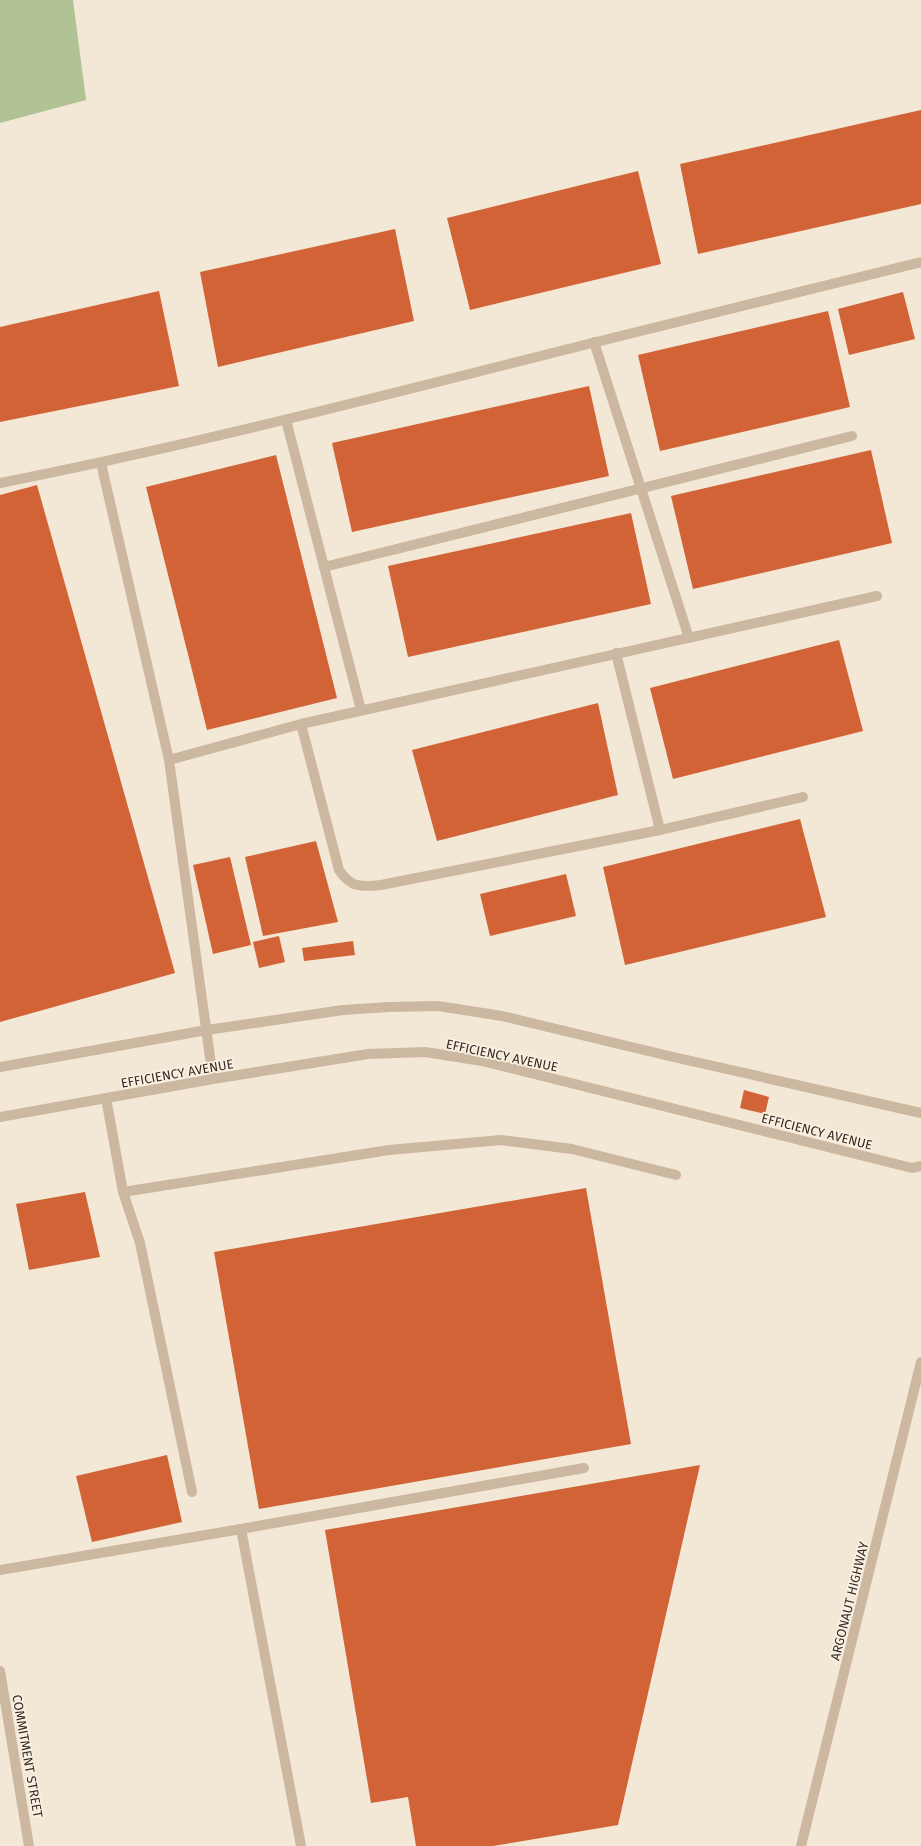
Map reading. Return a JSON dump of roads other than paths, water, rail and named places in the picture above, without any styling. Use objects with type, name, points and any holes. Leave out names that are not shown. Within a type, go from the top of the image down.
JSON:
[{"type":"street","points":[[0,483],[101,463],[286,420],[594,342],[921,262]]},
{"type":"street","points":[[594,342],[689,638]]},
{"type":"street","points":[[286,420],[361,710]]},
{"type":"street","points":[[324,567],[852,436]]},
{"type":"street","points":[[101,463],[169,760],[213,1079]]},
{"type":"street","points":[[169,760],[301,724],[361,710],[877,596]]},
{"type":"street","points":[[616,654],[660,830]]},
{"type":"street","points":[[301,724],[339,870],[345,880],[354,885],[381,885],[660,830],[803,797]]},
{"type":"street","points":[[0,1067],[207,1030],[343,1010],[438,1006],[502,1016],[669,1056],[921,1113]]},
{"type":"street","name":"EFFICIENCY AVENUE","points":[[0,1117],[213,1079],[368,1054],[424,1052],[482,1061],[912,1168],[921,1166]]},
{"type":"street","points":[[106,1098],[123,1192],[140,1243],[192,1492]]},
{"type":"street","points":[[123,1192],[389,1150],[501,1140],[572,1149],[676,1175]]},
{"type":"street","name":"ARGONAUT HIGHWAY","points":[[801,1846],[921,1362]]},
{"type":"street","points":[[0,1570],[584,1468]]},
{"type":"street","points":[[241,1529],[301,1846]]},
{"type":"street","name":"COMMITMENT STREET","points":[[0,1671],[29,1846]]}]
